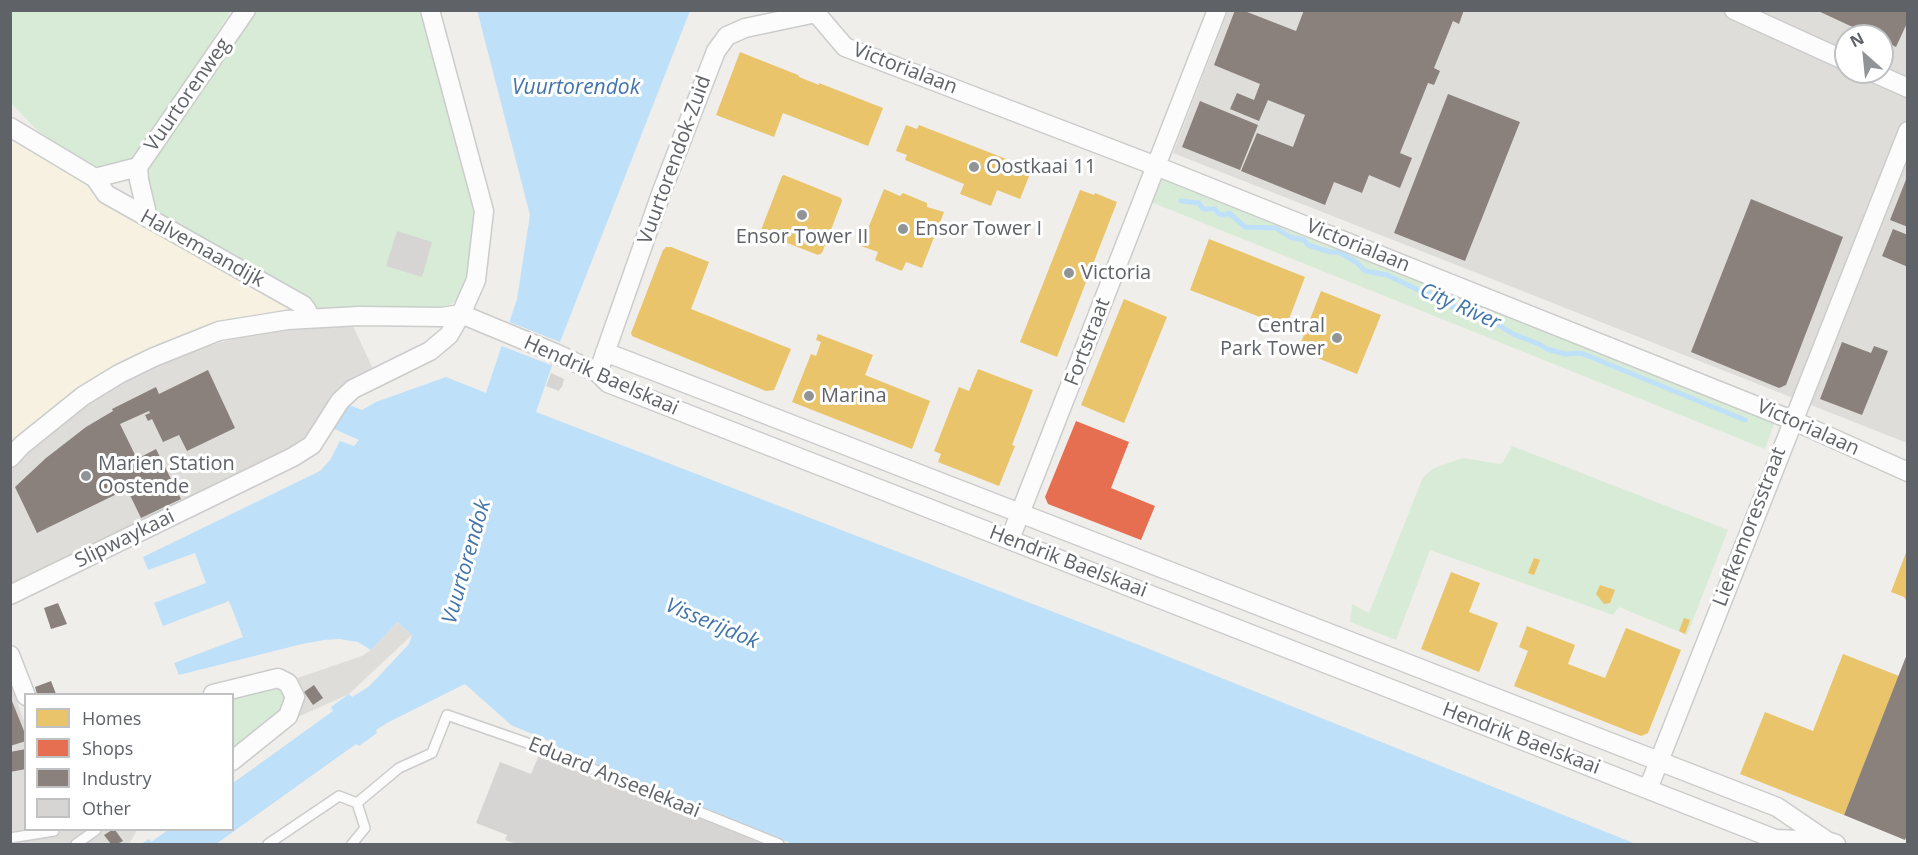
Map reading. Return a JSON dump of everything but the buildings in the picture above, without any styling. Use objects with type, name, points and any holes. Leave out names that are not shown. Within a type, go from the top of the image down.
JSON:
[{"type":"street","name":"Vuurtorenweg","points":[[148,218],[138,167],[246,10]]},
{"type":"street","name":"Slipwaykaai","points":[[10,595],[293,457],[312,445],[340,401],[353,388],[430,351],[449,335],[476,280],[484,212],[430,10]]},
{"type":"street","name":"Fortstraat","points":[[1010,539],[1216,10]]},
{"type":"street","points":[[1734,10],[1834,55]]},
{"type":"street","name":"Victorialaan","points":[[816,13],[845,46],[1156,166],[1792,420],[1908,472]]},
{"type":"street","name":"Vuurtorendok-Zuid","points":[[598,373],[662,191],[716,51],[727,36],[745,28],[816,13]]},
{"type":"street","points":[[1894,82],[1908,88]]},
{"type":"street","name":"Halvemaandijk","points":[[10,127],[95,177],[106,194],[303,305],[307,310],[308,319]]},
{"type":"street","name":"Liefkemoresstraat","points":[[1647,789],[1908,131]]},
{"type":"street","points":[[95,177],[138,167]]},
{"type":"street","points":[[10,458],[22,445],[83,396],[119,374],[219,331],[287,320],[358,316],[442,317],[461,314]]},
{"type":"street","name":"Hendrik Baelskaai","points":[[461,314],[598,373],[608,383],[1775,839],[1831,843]]},
{"type":"street","name":"Hendrik Baelskaai","points":[[605,352],[1777,807],[1831,843]]},
{"type":"street","points":[[10,655],[25,693]]},
{"type":"street","points":[[217,693],[278,678],[288,683],[295,697],[288,716],[234,759]]},
{"type":"lane","name":"Eduard Anseelekaai","points":[[357,803],[399,768],[432,753],[447,715],[533,745],[779,844]]},
{"type":"lane","points":[[268,844],[339,796],[357,803],[365,828],[352,844]]},
{"type":"lane","points":[[10,838],[54,831]]},
{"type":"lane","points":[[76,844],[95,831]]},
{"type":"shaded area","points":[[1228,11],[1907,11],[1907,443],[1173,153]]},
{"type":"shaded area","points":[[302,326],[353,326],[373,369],[306,437],[290,450],[11,584],[11,467],[27,450],[87,404],[157,364],[239,337]]},
{"type":"shaded area","points":[[397,622],[412,635],[349,694],[271,729],[271,687],[362,656],[371,650]]},
{"type":"shaded area","points":[[10,683],[24,720],[24,831],[136,831],[129,844],[11,844]]},
{"type":"green space","points":[[10,11],[231,11],[138,155],[119,168],[99,169],[79,159],[37,130],[11,103]]},
{"type":"green space","points":[[256,11],[423,11],[476,214],[466,282],[457,300],[447,307],[437,309],[318,308],[306,298],[153,214],[145,172]]},
{"type":"green space","points":[[1162,173],[1776,419],[1765,449],[1151,202]]},
{"type":"green space","points":[[1512,446],[1728,530],[1687,635],[1619,607],[1613,615],[1430,550],[1396,640],[1350,622],[1352,604],[1369,613],[1423,477],[1434,468],[1463,458],[1500,464]]},
{"type":"green space","points":[[284,686],[288,695],[274,724],[234,752],[234,697]]},
{"type":"sand","points":[[11,141],[29,147],[97,193],[101,203],[293,310],[220,322],[119,361],[31,424],[11,447]]},
{"type":"water","points":[[477,10],[690,11],[560,342],[536,412],[1139,645],[1636,844],[793,844],[558,752],[556,744],[511,725],[465,684],[376,730],[377,733],[359,746],[356,744],[216,844],[141,844],[149,839],[151,842],[167,831],[234,831],[234,782],[333,711],[331,707],[349,694],[352,697],[368,687],[409,644],[412,635],[397,622],[371,650],[358,642],[340,639],[324,640],[179,675],[174,663],[243,637],[229,601],[163,626],[154,603],[206,583],[195,553],[148,570],[143,557],[320,471],[330,460],[340,441],[354,446],[359,440],[330,427],[344,403],[362,410],[376,402],[446,377],[486,393],[517,299],[530,215]]},
{"type":"pier","points":[[507,321],[560,342],[551,365],[499,345]]},
{"type":"waterway","name":"City River","points":[[1181,201],[1199,203],[1203,209],[1215,209],[1219,214],[1229,213],[1245,227],[1276,228],[1290,237],[1304,240],[1308,245],[1330,252],[1339,252],[1356,262],[1365,271],[1387,275],[1433,295],[1451,307],[1472,309],[1481,315],[1485,322],[1494,322],[1513,334],[1547,349],[1565,354],[1581,353],[1745,420]]},
{"type":"place","name":"Oostkaai 11","points":[[974,167]]},
{"type":"place","name":"Ensor Tower II","points":[[802,215]]},
{"type":"place","name":"Ensor Tower I","points":[[903,229]]},
{"type":"place","name":"Victoria","points":[[1069,273]]},
{"type":"place","name":"Central Park Tower","points":[[1337,338]]},
{"type":"place","name":"Marina","points":[[809,396]]},
{"type":"place","name":"Marien Station Oostende","points":[[86,476]]},
{"type":"water label","name":"Vuurtorendok","points":[[576,88]]},
{"type":"water label","name":"Vuurtorendok","points":[[467,562]]},
{"type":"water label","name":"Visserijdok","points":[[712,624]]}]
